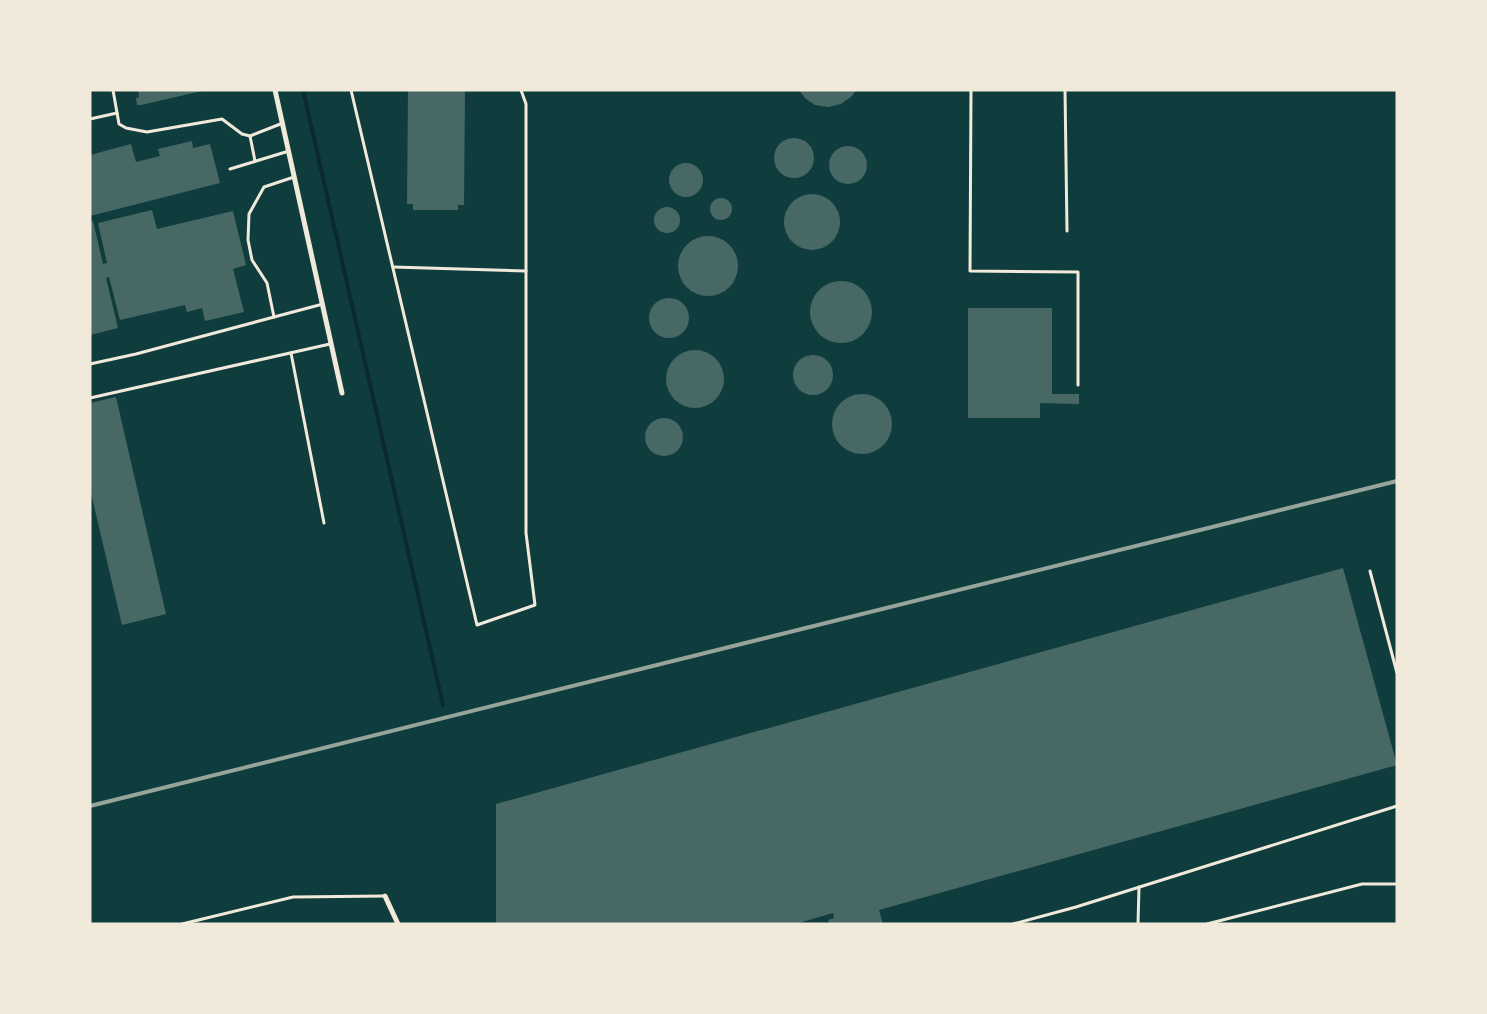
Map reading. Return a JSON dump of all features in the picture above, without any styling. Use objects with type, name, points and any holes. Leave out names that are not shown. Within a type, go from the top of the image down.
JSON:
[{"type":"street","points":[[275,90],[342,393]]},
{"type":"street","points":[[385,896],[398,924]]},
{"type":"lane","points":[[113,90],[119,124],[139,131],[147,132],[222,119],[242,134],[250,136],[283,123]]},
{"type":"lane","points":[[351,90],[477,625],[535,605],[526,533],[526,104],[521,90]]},
{"type":"lane","points":[[971,90],[970,271],[1078,272],[1078,385]]},
{"type":"lane","points":[[1065,90],[1067,231]]},
{"type":"lane","points":[[90,119],[117,113]]},
{"type":"lane","points":[[250,136],[255,161]]},
{"type":"lane","points":[[230,169],[289,151]]},
{"type":"lane","points":[[274,317],[267,283],[252,260],[248,240],[249,214],[264,187],[294,177]]},
{"type":"lane","points":[[393,267],[526,271]]},
{"type":"lane","points":[[90,364],[323,304]]},
{"type":"lane","points":[[90,398],[332,344]]},
{"type":"lane","points":[[291,353],[324,523]]},
{"type":"lane","points":[[1370,571],[1397,674]]},
{"type":"lane","points":[[1013,924],[1076,907],[1397,806]]},
{"type":"lane","points":[[1207,924],[1362,884],[1397,884]]},
{"type":"lane","points":[[1138,924],[1139,887]]},
{"type":"lane","points":[[182,924],[292,897],[385,896]]},
{"type":"building","points":[[138,90],[202,90],[202,91],[137,105]]},
{"type":"building","points":[[408,90],[465,90],[464,205],[458,205],[458,210],[413,210],[413,204],[407,204]]},
{"type":"building","points":[[799,90],[856,90],[841,104],[828,107],[815,105]]},
{"type":"building","points":[[794,138],[808,144],[814,158],[808,172],[794,178],[780,172],[774,158],[780,144]]},
{"type":"building","points":[[192,141],[193,148],[210,144],[220,183],[90,216],[90,155],[131,144],[136,162],[160,156],[158,149]]},
{"type":"building","points":[[848,146],[862,151],[867,165],[862,179],[848,184],[834,179],[829,165],[834,151]]},
{"type":"building","points":[[686,163],[698,168],[703,180],[698,192],[686,197],[674,192],[669,180],[674,168]]},
{"type":"building","points":[[812,194],[823,196],[832,202],[838,211],[840,222],[838,233],[832,242],[823,248],[812,250],[801,248],[792,242],[786,233],[784,222],[786,211],[792,202],[801,196]]},
{"type":"building","points":[[717,198],[725,198],[732,205],[732,213],[725,220],[717,220],[710,213],[710,205]]},
{"type":"building","points":[[667,207],[676,211],[680,220],[676,229],[667,233],[658,229],[654,220],[658,211]]},
{"type":"building","points":[[152,210],[157,229],[233,211],[246,265],[233,269],[244,312],[205,321],[202,308],[187,312],[185,305],[120,320],[109,277],[106,278],[118,328],[90,335],[90,222],[93,221],[103,264],[107,263],[98,223]]},
{"type":"building","points":[[702,236],[714,236],[725,241],[733,249],[738,266],[736,278],[725,291],[714,296],[702,296],[691,291],[683,283],[678,272],[678,260],[683,249],[691,241]]},
{"type":"building","points":[[841,281],[858,286],[863,290],[867,295],[872,312],[867,329],[863,334],[858,338],[841,343],[824,338],[819,334],[815,329],[810,312],[815,295],[819,290],[824,286]]},
{"type":"building","points":[[669,298],[683,304],[689,318],[683,332],[669,338],[655,332],[649,318],[655,304]]},
{"type":"building","points":[[968,308],[1052,308],[1052,394],[1079,394],[1079,404],[1040,403],[1040,418],[968,418]]},
{"type":"building","points":[[695,350],[706,352],[719,363],[724,379],[722,390],[711,403],[695,408],[684,406],[671,395],[666,379],[668,368],[679,355]]},
{"type":"building","points":[[813,355],[821,356],[827,361],[832,367],[832,383],[827,389],[821,394],[813,395],[805,394],[799,389],[794,383],[793,375],[794,367],[799,361],[805,356]]},
{"type":"building","points":[[856,394],[868,394],[879,399],[887,407],[892,424],[890,436],[879,449],[868,454],[856,454],[845,449],[837,441],[832,430],[832,418],[837,407],[845,399]]},
{"type":"building","points":[[116,397],[166,614],[122,625],[90,489],[90,403]]},
{"type":"building","points":[[664,418],[678,423],[683,437],[678,451],[664,456],[650,451],[645,437],[650,423]]},
{"type":"building","points":[[1343,568],[1397,765],[879,910],[883,924],[829,924],[828,920],[834,918],[833,913],[795,924],[496,924],[496,804]]},
{"type":"waterway","points":[[303,90],[443,705]]},
{"type":"railway","points":[[90,806],[1397,481]]}]
